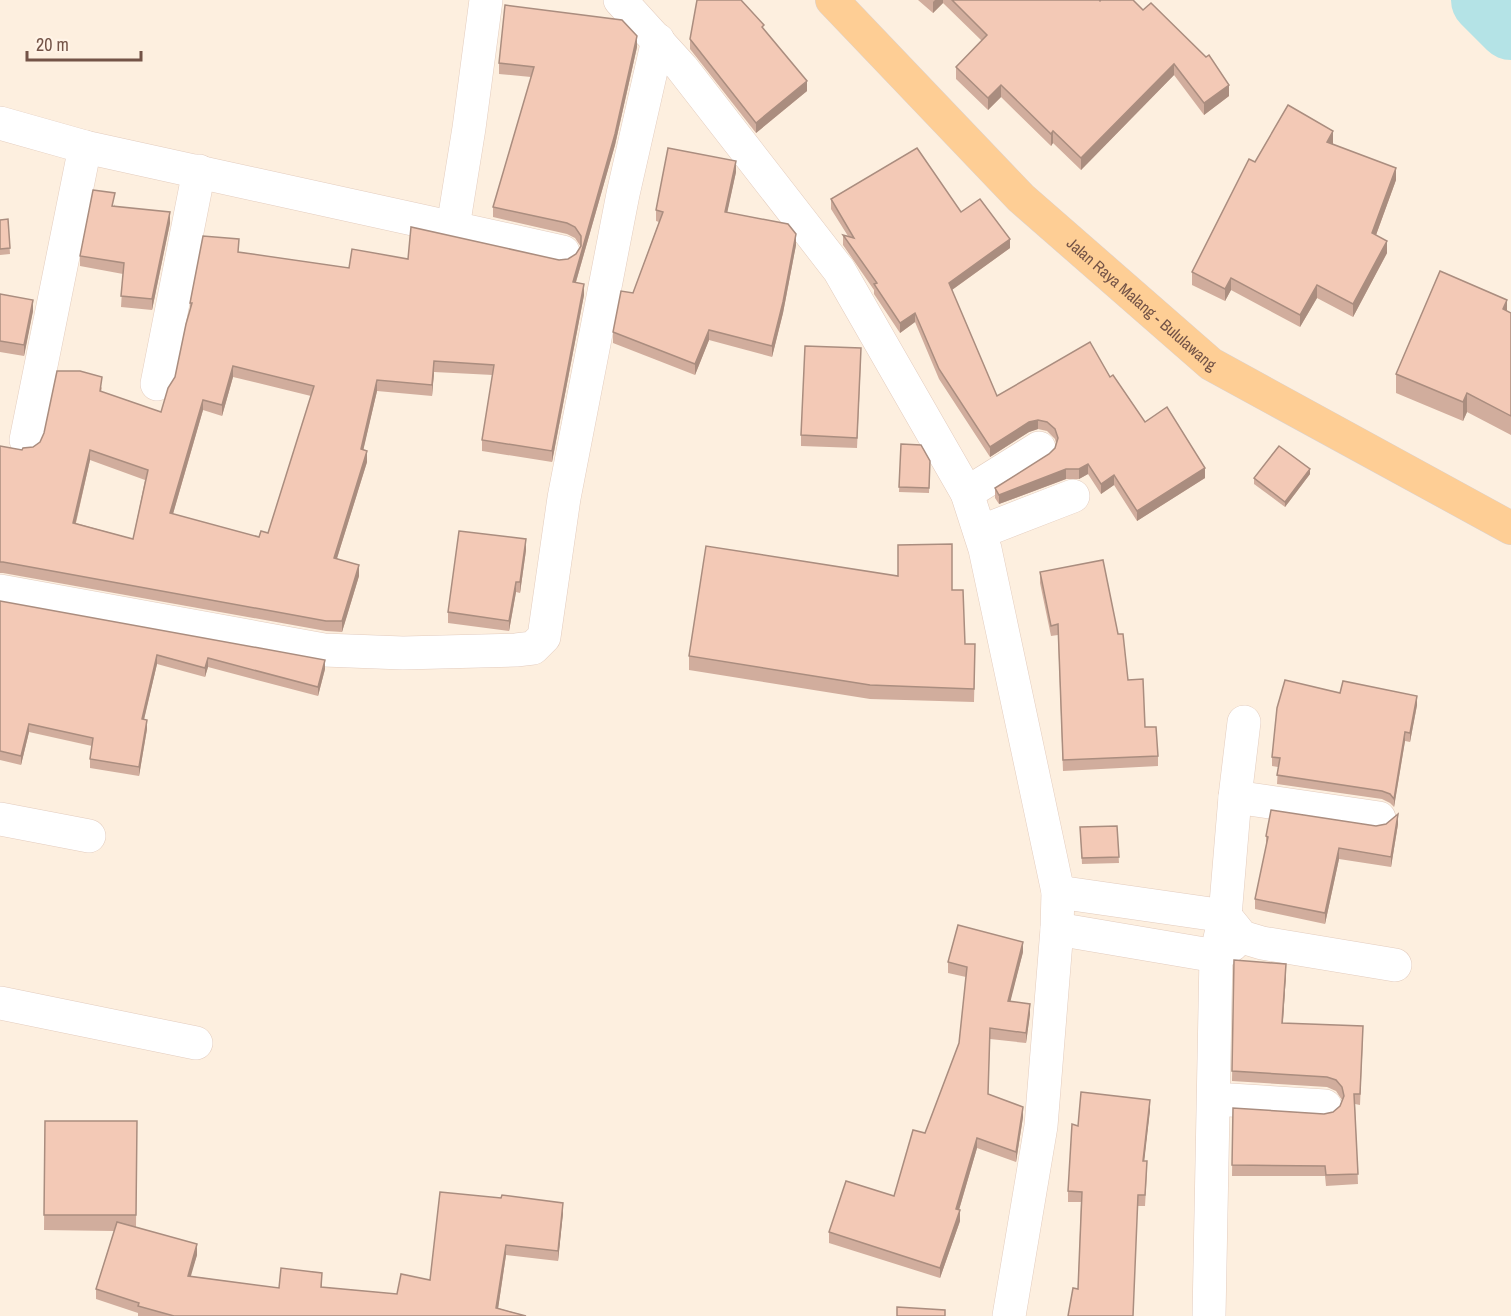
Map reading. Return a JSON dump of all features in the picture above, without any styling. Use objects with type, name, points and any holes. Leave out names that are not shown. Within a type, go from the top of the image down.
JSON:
[{"type":"main road","name":"Jalan Raya Malang - Bululawang","points":[[832,0],[1021,198],[1211,364],[1511,528]]},
{"type":"street","points":[[453,227],[486,0]]},
{"type":"street","points":[[620,0],[682,68],[839,270],[967,492],[980,532],[1058,892],[1041,1126],[1009,1316]]},
{"type":"street","points":[[0,591],[324,650],[403,653],[506,651],[533,648],[544,637],[564,498],[623,194],[658,40]]},
{"type":"street","points":[[0,123],[85,147],[563,252]]},
{"type":"street","points":[[26,440],[85,147]]},
{"type":"street","points":[[157,384],[199,171]]},
{"type":"street","points":[[967,492],[1039,448]]},
{"type":"street","points":[[980,532],[1073,496]]},
{"type":"street","points":[[1209,1316],[1216,957],[1233,927],[1234,797],[1244,722]]},
{"type":"street","points":[[1234,797],[1379,818]]},
{"type":"street","points":[[0,819],[88,836]]},
{"type":"street","points":[[1058,892],[1233,927],[1262,943],[1395,965]]},
{"type":"street","points":[[1057,929],[1216,957]]},
{"type":"street","points":[[0,1003],[196,1043]]},
{"type":"street","points":[[1214,1099],[1325,1106]]},
{"type":"building","points":[[697,0],[741,0],[764,25],[762,27],[807,81],[756,123],[690,39]]},
{"type":"building","points":[[952,0],[1133,0],[1143,10],[1151,3],[1206,57],[1209,55],[1229,85],[1204,103],[1174,64],[1081,158],[1053,131],[1051,134],[1001,85],[988,98],[956,67],[987,35]]},
{"type":"building","points":[[505,5],[622,20],[637,36],[615,134],[573,282],[584,284],[552,451],[482,440],[494,365],[434,361],[432,385],[377,380],[361,449],[367,451],[334,558],[359,565],[342,621],[326,621],[0,562],[0,446],[22,450],[40,442],[57,371],[80,371],[102,377],[100,391],[161,412],[168,388],[175,377],[192,303],[190,303],[203,236],[239,239],[238,252],[349,268],[352,249],[408,259],[411,227],[559,260],[568,259],[576,254],[581,246],[581,236],[575,227],[567,223],[493,207],[534,67],[499,63]],"holes":[[[233,366],[314,386],[268,533],[261,531],[259,537],[170,513],[203,400],[222,405]],[[90,450],[148,470],[133,539],[73,523]]]},
{"type":"building","points":[[1288,105],[1333,131],[1327,142],[1396,168],[1372,233],[1387,241],[1353,304],[1317,285],[1300,315],[1231,278],[1225,289],[1192,272],[1249,159],[1255,162]]},
{"type":"building","points":[[668,148],[736,161],[725,212],[788,224],[796,234],[772,346],[709,330],[695,364],[613,332],[621,291],[633,293],[663,212],[656,210]]},
{"type":"building","points":[[917,148],[961,212],[980,199],[1010,239],[949,283],[997,396],[1090,342],[1110,377],[1113,375],[1145,422],[1167,407],[1205,468],[1137,511],[1114,475],[1101,484],[1088,464],[1079,469],[1066,469],[999,495],[995,488],[1055,448],[1058,438],[1055,429],[1047,422],[1038,420],[1029,422],[990,447],[939,369],[915,313],[900,323],[874,284],[877,283],[843,235],[854,238],[831,199]]},
{"type":"building","points":[[93,190],[115,193],[112,206],[170,212],[152,299],[121,296],[124,263],[80,256]]},
{"type":"building","points":[[8,219],[10,248],[0,249],[0,220]]},
{"type":"building","points":[[1440,271],[1507,300],[1503,309],[1511,313],[1511,416],[1467,393],[1463,402],[1396,374]]},
{"type":"building","points":[[0,294],[33,300],[24,345],[0,341]]},
{"type":"building","points":[[805,346],[861,348],[857,438],[801,435]]},
{"type":"building","points":[[901,444],[921,445],[930,461],[929,488],[899,487]]},
{"type":"building","points":[[1279,446],[1310,469],[1285,502],[1254,478]]},
{"type":"building","points":[[459,531],[526,539],[520,582],[516,582],[509,621],[448,612]]},
{"type":"building","points":[[952,544],[952,590],[963,590],[965,644],[975,644],[974,689],[870,685],[689,656],[706,546],[898,576],[898,545]]},
{"type":"building","points":[[1103,560],[1118,634],[1123,634],[1128,680],[1143,679],[1145,727],[1156,727],[1158,756],[1063,760],[1058,624],[1051,626],[1040,572]]},
{"type":"building","points":[[0,601],[325,660],[318,687],[208,658],[205,668],[157,655],[142,719],[147,720],[139,767],[90,759],[93,738],[29,724],[21,756],[0,751]]},
{"type":"building","points":[[1285,680],[1340,693],[1343,681],[1417,696],[1410,733],[1405,732],[1394,799],[1390,794],[1382,791],[1277,775],[1280,758],[1272,757],[1277,708]]},
{"type":"building","points":[[1271,810],[1376,826],[1386,824],[1398,814],[1391,857],[1339,848],[1325,913],[1255,899],[1268,837],[1266,836]]},
{"type":"building","points":[[1117,826],[1119,857],[1082,858],[1080,827]]},
{"type":"building","points":[[958,925],[1023,942],[1008,1001],[1030,1004],[1026,1033],[990,1028],[988,1094],[1023,1107],[1016,1152],[977,1138],[956,1209],[960,1210],[940,1268],[829,1232],[846,1181],[894,1196],[913,1130],[925,1133],[959,1043],[967,967],[948,962]]},
{"type":"building","points":[[1234,960],[1286,964],[1282,1023],[1363,1026],[1360,1094],[1354,1094],[1358,1174],[1326,1175],[1325,1166],[1232,1165],[1233,1108],[1324,1114],[1333,1112],[1340,1106],[1344,1096],[1342,1087],[1336,1080],[1327,1077],[1232,1071]]},
{"type":"building","points":[[1081,1092],[1150,1100],[1143,1161],[1147,1161],[1145,1195],[1138,1195],[1133,1316],[1068,1316],[1073,1288],[1078,1289],[1082,1192],[1068,1191],[1072,1124],[1078,1126]]},
{"type":"building","points":[[45,1121],[137,1121],[136,1215],[44,1215]]},
{"type":"building","points":[[440,1192],[501,1198],[502,1195],[563,1203],[558,1251],[506,1245],[496,1308],[526,1316],[174,1316],[138,1306],[139,1303],[96,1289],[117,1222],[197,1244],[188,1276],[279,1288],[281,1268],[322,1273],[321,1287],[397,1294],[401,1274],[430,1280]]},
{"type":"building","points":[[897,1307],[945,1310],[945,1316],[897,1316]]},
{"type":"waterway","points":[[1485,0],[1511,26]]}]
